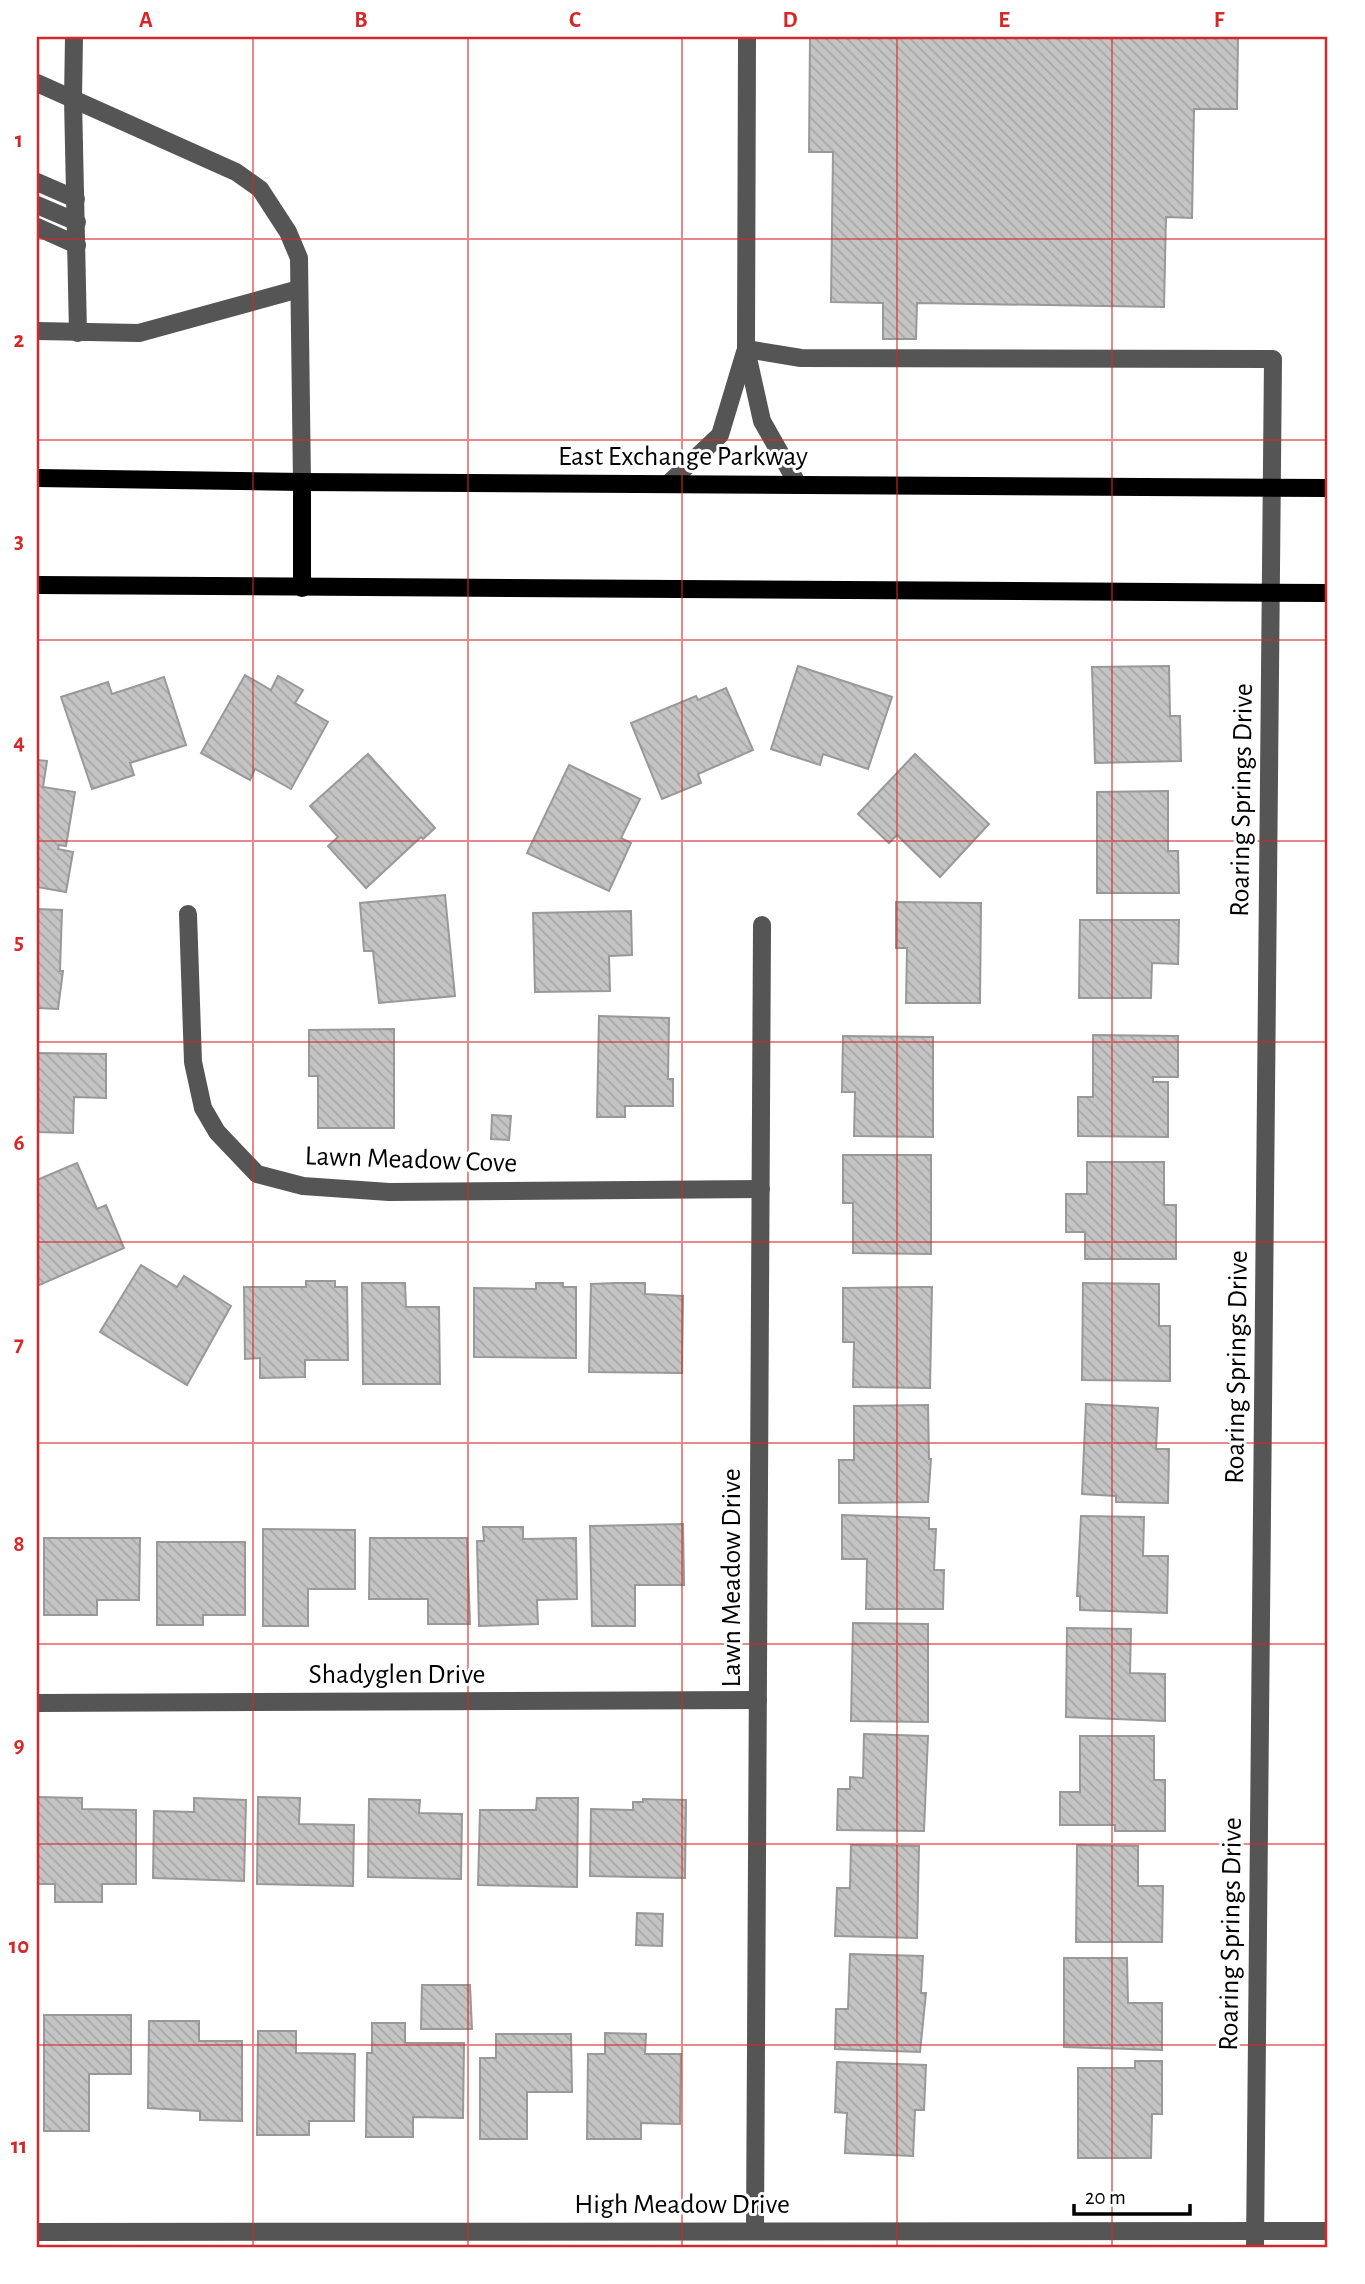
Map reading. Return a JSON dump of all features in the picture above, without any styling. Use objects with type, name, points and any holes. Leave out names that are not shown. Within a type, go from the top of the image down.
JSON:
[{"type":"main road","name":"East Exchange Parkway","points":[[37,478],[1328,488]]},
{"type":"main road","points":[[302,482],[302,588]]},
{"type":"main road","points":[[37,585],[1328,593]]},
{"type":"street","points":[[74,37],[78,333]]},
{"type":"street","points":[[747,37],[746,349],[762,421],[797,483]]},
{"type":"street","points":[[37,83],[236,172],[260,189],[288,232],[299,258],[302,482]]},
{"type":"street","points":[[37,182],[76,199]]},
{"type":"street","points":[[37,205],[77,222]]},
{"type":"street","points":[[37,227],[77,245]]},
{"type":"street","points":[[37,331],[139,333],[299,289]]},
{"type":"street","points":[[669,483],[720,435],[746,349]]},
{"type":"street","name":"Roaring Springs Drive","points":[[746,349],[801,358],[1273,359],[1255,2239]]},
{"type":"street","name":"Lawn Meadow Cove","points":[[188,914],[193,1062],[202,1108],[217,1132],[257,1174],[303,1185],[389,1192],[761,1189]]},
{"type":"street","name":"Lawn Meadow Drive","points":[[755,2231],[762,925]]},
{"type":"street","name":"Shadyglen Drive","points":[[37,1703],[758,1700]]},
{"type":"street","name":"High Meadow Drive","points":[[37,2232],[755,2231],[1255,2239],[1328,2231]]},
{"type":"building","points":[[810,37],[1238,37],[1237,109],[1194,109],[1192,218],[1166,217],[1164,307],[917,303],[916,339],[883,339],[883,303],[831,302],[833,152],[809,152]]},
{"type":"building","points":[[798,666],[892,697],[868,769],[823,754],[820,765],[771,749]]},
{"type":"building","points":[[1169,666],[1170,716],[1180,716],[1181,761],[1095,763],[1092,667]]},
{"type":"building","points":[[245,675],[271,690],[278,676],[303,690],[295,703],[328,722],[291,789],[255,769],[250,780],[201,753]]},
{"type":"building","points":[[164,677],[186,745],[130,763],[134,775],[92,789],[61,697],[108,682],[112,694]]},
{"type":"building","points":[[726,688],[753,750],[698,774],[701,783],[662,799],[631,723],[696,696],[698,700]]},
{"type":"building","points":[[368,754],[435,828],[423,839],[421,837],[366,888],[328,846],[338,837],[310,806]]},
{"type":"building","points":[[915,754],[989,824],[940,877],[897,835],[889,843],[858,814]]},
{"type":"building","points":[[37,760],[47,761],[43,787],[75,792],[66,846],[59,845],[58,849],[73,852],[66,892],[37,887]]},
{"type":"building","points":[[569,765],[640,799],[621,838],[631,843],[609,891],[527,853]]},
{"type":"building","points":[[1168,791],[1168,851],[1178,851],[1179,893],[1097,893],[1097,792]]},
{"type":"building","points":[[445,895],[455,996],[379,1003],[373,951],[364,951],[360,903]]},
{"type":"building","points":[[896,902],[981,903],[980,1003],[906,1003],[907,948],[896,948]]},
{"type":"building","points":[[37,909],[62,910],[60,971],[63,971],[58,1009],[37,1008]]},
{"type":"building","points":[[631,911],[632,955],[609,956],[610,991],[535,992],[533,913]]},
{"type":"building","points":[[1080,920],[1179,920],[1178,964],[1152,963],[1151,998],[1079,998]]},
{"type":"building","points":[[599,1016],[669,1018],[668,1079],[673,1079],[673,1106],[625,1106],[625,1117],[597,1117]]},
{"type":"building","points":[[394,1029],[394,1128],[318,1128],[318,1076],[309,1076],[309,1030]]},
{"type":"building","points":[[1093,1035],[1178,1036],[1178,1077],[1153,1077],[1153,1082],[1168,1082],[1168,1137],[1078,1136],[1078,1097],[1093,1097]]},
{"type":"building","points":[[843,1036],[933,1037],[933,1137],[854,1136],[855,1092],[842,1092]]},
{"type":"building","points":[[37,1053],[106,1054],[106,1098],[74,1097],[73,1133],[37,1132]]},
{"type":"building","points":[[492,1115],[511,1116],[509,1140],[491,1139]]},
{"type":"building","points":[[843,1155],[931,1155],[931,1254],[853,1253],[853,1203],[843,1203]]},
{"type":"building","points":[[1087,1162],[1164,1162],[1164,1205],[1176,1205],[1176,1259],[1085,1259],[1085,1232],[1066,1232],[1066,1194],[1087,1194]]},
{"type":"building","points":[[77,1163],[97,1209],[106,1205],[124,1248],[37,1286],[37,1180]]},
{"type":"building","points":[[141,1265],[177,1287],[184,1276],[231,1306],[187,1385],[100,1332]]},
{"type":"building","points":[[306,1281],[335,1281],[335,1287],[347,1287],[348,1360],[305,1360],[305,1377],[260,1378],[260,1358],[245,1359],[244,1287],[306,1287]]},
{"type":"building","points":[[362,1283],[405,1283],[406,1307],[439,1307],[440,1384],[363,1384]]},
{"type":"building","points":[[536,1283],[563,1283],[563,1287],[576,1287],[576,1358],[474,1357],[474,1288],[536,1289]]},
{"type":"building","points":[[645,1283],[645,1294],[683,1296],[682,1373],[589,1372],[591,1284]]},
{"type":"building","points":[[1083,1283],[1159,1284],[1159,1326],[1170,1326],[1170,1381],[1082,1380]]},
{"type":"building","points":[[932,1287],[930,1388],[853,1387],[854,1342],[843,1342],[843,1288]]},
{"type":"building","points":[[1086,1404],[1158,1408],[1156,1449],[1169,1449],[1168,1503],[1116,1502],[1116,1496],[1082,1494]]},
{"type":"building","points":[[928,1405],[931,1459],[928,1502],[839,1503],[839,1460],[854,1460],[854,1406]]},
{"type":"building","points":[[842,1515],[929,1518],[929,1529],[936,1529],[934,1570],[944,1570],[943,1609],[866,1609],[867,1559],[842,1559]]},
{"type":"building","points":[[1081,1516],[1144,1517],[1143,1556],[1168,1556],[1167,1613],[1080,1610],[1080,1596],[1077,1596]]},
{"type":"building","points":[[683,1524],[684,1585],[635,1585],[635,1626],[592,1626],[590,1526]]},
{"type":"building","points":[[483,1527],[523,1527],[523,1539],[576,1538],[577,1599],[537,1600],[538,1624],[479,1626],[477,1541],[484,1541]]},
{"type":"building","points":[[263,1529],[355,1530],[355,1589],[308,1589],[308,1626],[263,1626]]},
{"type":"building","points":[[44,1538],[140,1538],[139,1600],[97,1600],[97,1615],[44,1615]]},
{"type":"building","points":[[370,1538],[467,1538],[470,1624],[428,1624],[428,1599],[369,1599]]},
{"type":"building","points":[[157,1542],[245,1542],[245,1615],[203,1615],[203,1625],[157,1625]]},
{"type":"building","points":[[853,1623],[928,1624],[928,1722],[851,1721]]},
{"type":"building","points":[[1067,1628],[1131,1629],[1130,1673],[1165,1674],[1165,1721],[1066,1717]]},
{"type":"building","points":[[864,1734],[928,1736],[924,1831],[837,1830],[838,1789],[850,1789],[850,1777],[863,1778]]},
{"type":"building","points":[[1080,1736],[1154,1736],[1154,1780],[1165,1780],[1165,1831],[1115,1831],[1115,1825],[1060,1825],[1060,1792],[1080,1792]]},
{"type":"building","points":[[37,1797],[82,1798],[82,1809],[136,1810],[136,1884],[102,1884],[102,1902],[55,1902],[55,1884],[37,1884]]},
{"type":"building","points":[[258,1797],[300,1798],[299,1824],[354,1825],[353,1886],[257,1884]]},
{"type":"building","points":[[194,1798],[246,1800],[244,1881],[153,1878],[154,1811],[194,1812]]},
{"type":"building","points":[[537,1798],[578,1798],[577,1887],[478,1885],[480,1810],[536,1810]]},
{"type":"building","points":[[369,1799],[420,1800],[419,1813],[462,1814],[461,1879],[368,1877]]},
{"type":"building","points":[[643,1799],[686,1800],[685,1878],[590,1876],[591,1809],[633,1810],[633,1802],[643,1802]]},
{"type":"building","points":[[851,1845],[919,1846],[917,1938],[835,1936],[837,1888],[850,1888]]},
{"type":"building","points":[[1077,1845],[1138,1846],[1138,1886],[1163,1886],[1162,1942],[1076,1942]]},
{"type":"building","points":[[637,1913],[663,1914],[662,1946],[636,1945]]},
{"type":"building","points":[[850,1954],[923,1956],[921,1993],[926,1993],[920,2052],[835,2049],[836,2009],[848,2009]]},
{"type":"building","points":[[1064,1958],[1127,1958],[1128,2003],[1162,2003],[1162,2050],[1064,2047]]},
{"type":"building","points":[[422,1985],[470,1985],[472,2029],[421,2029]]},
{"type":"building","points":[[44,2015],[131,2015],[131,2074],[89,2074],[89,2131],[44,2131]]},
{"type":"building","points":[[149,2021],[199,2021],[199,2041],[242,2041],[242,2121],[200,2120],[200,2111],[148,2108]]},
{"type":"building","points":[[372,2023],[405,2023],[405,2043],[464,2043],[463,2118],[413,2117],[413,2137],[366,2137],[367,2053],[372,2053]]},
{"type":"building","points":[[258,2031],[296,2031],[296,2053],[355,2054],[354,2121],[309,2121],[309,2135],[257,2135]]},
{"type":"building","points":[[605,2033],[646,2034],[645,2054],[681,2054],[680,2124],[641,2123],[641,2139],[587,2139],[588,2054],[605,2054]]},
{"type":"building","points":[[496,2034],[571,2034],[572,2092],[527,2092],[527,2139],[480,2139],[480,2058],[496,2058]]},
{"type":"building","points":[[1135,2061],[1162,2061],[1162,2114],[1152,2114],[1151,2158],[1078,2158],[1078,2068],[1135,2068]]},
{"type":"building","points":[[837,2062],[926,2065],[924,2110],[915,2110],[913,2156],[845,2153],[847,2113],[835,2112]]}]
